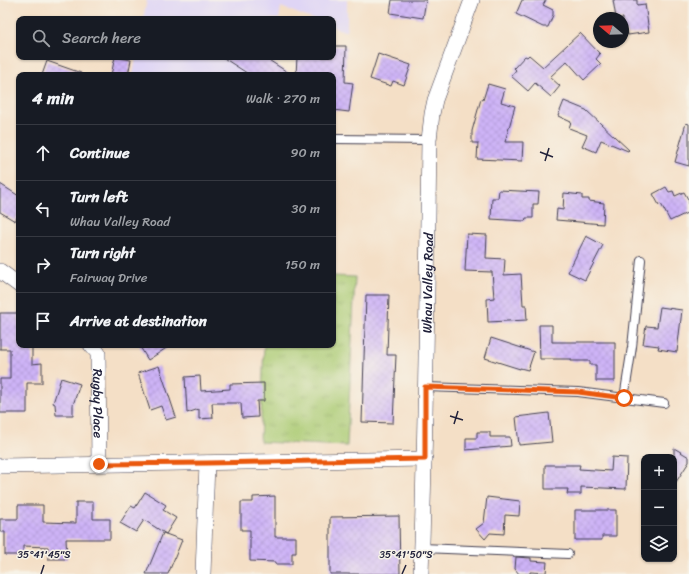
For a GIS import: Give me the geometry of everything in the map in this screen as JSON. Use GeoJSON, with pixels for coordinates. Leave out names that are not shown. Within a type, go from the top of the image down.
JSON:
{"type":"FeatureCollection","features":[{"type":"Feature","properties":{"kind":"street","name":"Whau Valley Road"},"geometry":{"type":"LineString","coordinates":[[421,574],[425,459],[429,140],[435,100],[472,0]]}},
{"type":"Feature","properties":{"kind":"street"},"geometry":{"type":"LineString","coordinates":[[0,271],[16,283]]}},
{"type":"Feature","properties":{"kind":"street","name":"Rugby Place"},"geometry":{"type":"LineString","coordinates":[[94,348],[98,353],[99,464]]}},
{"type":"Feature","properties":{"kind":"street"},"geometry":{"type":"LineString","coordinates":[[0,466],[425,459]]}},
{"type":"Feature","properties":{"kind":"street"},"geometry":{"type":"LineString","coordinates":[[203,574],[207,463]]}},
{"type":"Feature","properties":{"kind":"lane"},"geometry":{"type":"LineString","coordinates":[[336,139],[429,140]]}},
{"type":"Feature","properties":{"kind":"lane"},"geometry":{"type":"LineString","coordinates":[[624,398],[632,347],[641,260]]}},
{"type":"Feature","properties":{"kind":"lane"},"geometry":{"type":"LineString","coordinates":[[425,387],[578,392],[664,403]]}},
{"type":"Feature","properties":{"kind":"lane"},"geometry":{"type":"LineString","coordinates":[[422,548],[568,554]]}},
{"type":"Feature","properties":{"kind":"shaded area"},"geometry":{"type":"Polygon","coordinates":[[[147,0],[347,0],[347,32],[336,28],[336,16],[304,16],[281,7],[280,16],[144,16],[147,0]]]}},
{"type":"Feature","properties":{"kind":"shaded area"},"geometry":{"type":"Polygon","coordinates":[[[136,60],[272,60],[270,72],[134,72],[136,60]]]}},
{"type":"Feature","properties":{"kind":"green space"},"geometry":{"type":"Polygon","coordinates":[[[336,276],[355,277],[347,446],[260,442],[264,348],[336,348],[336,276]]]}},
{"type":"Feature","properties":{"kind":"building"},"geometry":{"type":"Polygon","coordinates":[[[392,0],[426,0],[423,18],[390,13],[392,0]]]}},
{"type":"Feature","properties":{"kind":"building"},"geometry":{"type":"Polygon","coordinates":[[[522,0],[546,0],[543,5],[553,10],[553,15],[548,27],[543,27],[516,14],[522,0]]]}},
{"type":"Feature","properties":{"kind":"building"},"geometry":{"type":"Polygon","coordinates":[[[613,0],[637,0],[637,5],[645,4],[649,32],[629,35],[629,12],[615,12],[613,0]]]}},
{"type":"Feature","properties":{"kind":"building"},"geometry":{"type":"Polygon","coordinates":[[[580,33],[600,54],[596,59],[601,64],[584,80],[567,61],[550,77],[560,86],[551,97],[535,83],[528,91],[511,76],[516,70],[514,68],[525,56],[527,57],[529,55],[543,67],[580,33]]]}},
{"type":"Feature","properties":{"kind":"building"},"geometry":{"type":"Polygon","coordinates":[[[336,46],[346,46],[345,82],[353,83],[349,112],[336,110],[336,72],[296,72],[297,60],[336,60],[336,46]]]}},
{"type":"Feature","properties":{"kind":"building"},"geometry":{"type":"Polygon","coordinates":[[[378,54],[411,65],[404,85],[393,81],[391,86],[370,79],[378,54]]]}},
{"type":"Feature","properties":{"kind":"building"},"geometry":{"type":"Polygon","coordinates":[[[114,60],[131,60],[129,72],[112,72],[114,60]]]}},
{"type":"Feature","properties":{"kind":"building"},"geometry":{"type":"Polygon","coordinates":[[[227,60],[269,60],[287,72],[245,72],[227,60]]]}},
{"type":"Feature","properties":{"kind":"building"},"geometry":{"type":"Polygon","coordinates":[[[47,61],[78,72],[43,72],[47,61]]]}},
{"type":"Feature","properties":{"kind":"building"},"geometry":{"type":"Polygon","coordinates":[[[488,84],[505,89],[501,102],[515,106],[505,142],[523,142],[522,161],[477,159],[478,143],[472,143],[472,131],[481,99],[483,100],[488,84]]]}},
{"type":"Feature","properties":{"kind":"building"},"geometry":{"type":"Polygon","coordinates":[[[564,101],[586,110],[629,150],[628,151],[601,140],[596,152],[582,146],[587,135],[569,128],[571,122],[558,116],[564,101]]]}},
{"type":"Feature","properties":{"kind":"building"},"geometry":{"type":"Polygon","coordinates":[[[686,123],[689,124],[689,166],[675,162],[686,123]]]}},
{"type":"Feature","properties":{"kind":"building"},"geometry":{"type":"Polygon","coordinates":[[[0,184],[16,194],[16,219],[15,221],[0,212],[0,184]]]}},
{"type":"Feature","properties":{"kind":"building"},"geometry":{"type":"Polygon","coordinates":[[[666,187],[669,192],[673,191],[675,196],[684,192],[689,201],[689,212],[670,221],[661,204],[659,205],[653,194],[666,187]]]}},
{"type":"Feature","properties":{"kind":"building"},"geometry":{"type":"Polygon","coordinates":[[[499,190],[539,192],[538,204],[533,204],[533,218],[526,218],[525,221],[491,219],[492,198],[498,198],[499,190]]]}},
{"type":"Feature","properties":{"kind":"building"},"geometry":{"type":"Polygon","coordinates":[[[564,193],[582,195],[582,199],[589,199],[589,201],[604,203],[603,224],[556,220],[557,209],[563,210],[564,193]]]}},
{"type":"Feature","properties":{"kind":"building"},"geometry":{"type":"Polygon","coordinates":[[[467,234],[487,235],[486,258],[505,259],[504,275],[521,274],[523,305],[526,305],[527,320],[488,322],[487,299],[494,298],[492,272],[465,271],[467,234]]]}},
{"type":"Feature","properties":{"kind":"building"},"geometry":{"type":"Polygon","coordinates":[[[586,236],[603,245],[585,280],[568,272],[586,236]]]}},
{"type":"Feature","properties":{"kind":"building"},"geometry":{"type":"Polygon","coordinates":[[[366,295],[389,295],[387,355],[396,355],[393,423],[362,422],[366,295]]]}},
{"type":"Feature","properties":{"kind":"building"},"geometry":{"type":"Polygon","coordinates":[[[660,307],[682,310],[677,352],[658,349],[659,346],[643,344],[646,326],[657,327],[660,307]]]}},
{"type":"Feature","properties":{"kind":"building"},"geometry":{"type":"Polygon","coordinates":[[[0,313],[16,313],[16,348],[32,348],[32,364],[42,363],[42,383],[27,383],[27,413],[0,413],[0,379],[10,379],[10,349],[0,349],[0,313]]]}},
{"type":"Feature","properties":{"kind":"building"},"geometry":{"type":"Polygon","coordinates":[[[539,325],[552,325],[552,342],[615,342],[615,381],[596,381],[596,365],[590,365],[590,361],[571,361],[571,359],[540,359],[539,325]]]}},
{"type":"Feature","properties":{"kind":"building"},"geometry":{"type":"Polygon","coordinates":[[[491,338],[534,352],[528,370],[485,358],[491,338]]]}},
{"type":"Feature","properties":{"kind":"building"},"geometry":{"type":"Polygon","coordinates":[[[141,348],[166,348],[148,360],[141,348]]]}},
{"type":"Feature","properties":{"kind":"building"},"geometry":{"type":"Polygon","coordinates":[[[159,366],[176,417],[166,420],[161,406],[150,410],[138,373],[159,366]]]}},
{"type":"Feature","properties":{"kind":"building"},"geometry":{"type":"Polygon","coordinates":[[[200,376],[201,391],[230,389],[230,384],[264,383],[264,401],[257,401],[258,417],[242,418],[241,403],[212,403],[213,418],[199,419],[199,409],[187,413],[185,377],[200,376]]]}},
{"type":"Feature","properties":{"kind":"building"},"geometry":{"type":"Polygon","coordinates":[[[61,378],[80,384],[73,405],[73,415],[56,415],[55,404],[53,403],[61,378]]]}},
{"type":"Feature","properties":{"kind":"building"},"geometry":{"type":"Polygon","coordinates":[[[549,413],[552,442],[519,445],[516,417],[549,413]]]}},
{"type":"Feature","properties":{"kind":"building"},"geometry":{"type":"Polygon","coordinates":[[[477,432],[490,432],[490,437],[510,437],[511,446],[466,450],[466,438],[477,438],[477,432]]]}},
{"type":"Feature","properties":{"kind":"building"},"geometry":{"type":"Polygon","coordinates":[[[674,448],[689,457],[689,462],[677,480],[677,454],[674,454],[674,448]]]}},
{"type":"Feature","properties":{"kind":"building"},"geometry":{"type":"Polygon","coordinates":[[[612,457],[627,458],[626,489],[581,487],[581,494],[567,494],[568,489],[545,489],[545,465],[580,465],[579,469],[611,471],[612,457]]]}},
{"type":"Feature","properties":{"kind":"building"},"geometry":{"type":"Polygon","coordinates":[[[145,492],[166,505],[163,510],[176,518],[166,534],[144,520],[136,532],[120,523],[131,506],[135,508],[145,492]]]}},
{"type":"Feature","properties":{"kind":"building"},"geometry":{"type":"Polygon","coordinates":[[[275,496],[275,537],[296,537],[296,553],[292,553],[292,564],[275,564],[275,562],[250,561],[250,530],[241,530],[241,502],[253,502],[253,497],[275,496]]]}},
{"type":"Feature","properties":{"kind":"building"},"geometry":{"type":"Polygon","coordinates":[[[487,497],[520,501],[519,516],[505,515],[504,534],[490,533],[485,539],[476,529],[484,523],[487,497]]]}},
{"type":"Feature","properties":{"kind":"building"},"geometry":{"type":"Polygon","coordinates":[[[76,502],[93,502],[93,519],[110,519],[110,539],[66,539],[67,559],[48,559],[48,547],[23,546],[23,555],[5,555],[5,532],[0,532],[0,519],[18,519],[18,505],[43,505],[43,522],[76,523],[76,502]]]}},
{"type":"Feature","properties":{"kind":"building"},"geometry":{"type":"Polygon","coordinates":[[[575,510],[616,510],[616,536],[602,536],[602,540],[575,540],[575,510]]]}},
{"type":"Feature","properties":{"kind":"building"},"geometry":{"type":"Polygon","coordinates":[[[399,516],[400,574],[330,574],[330,517],[399,516]]]}},
{"type":"Feature","properties":{"kind":"building"},"geometry":{"type":"Polygon","coordinates":[[[163,533],[182,540],[168,574],[146,574],[163,533]]]}},
{"type":"Feature","properties":{"kind":"building"},"geometry":{"type":"Polygon","coordinates":[[[516,557],[531,558],[531,561],[547,562],[546,573],[530,572],[530,574],[519,574],[515,569],[516,557]]]}},
{"type":"Feature","properties":{"kind":"route"},"geometry":{"type":"LineString","coordinates":[[99,464],[425,459],[425,387],[578,392],[624,398]]}}]}
